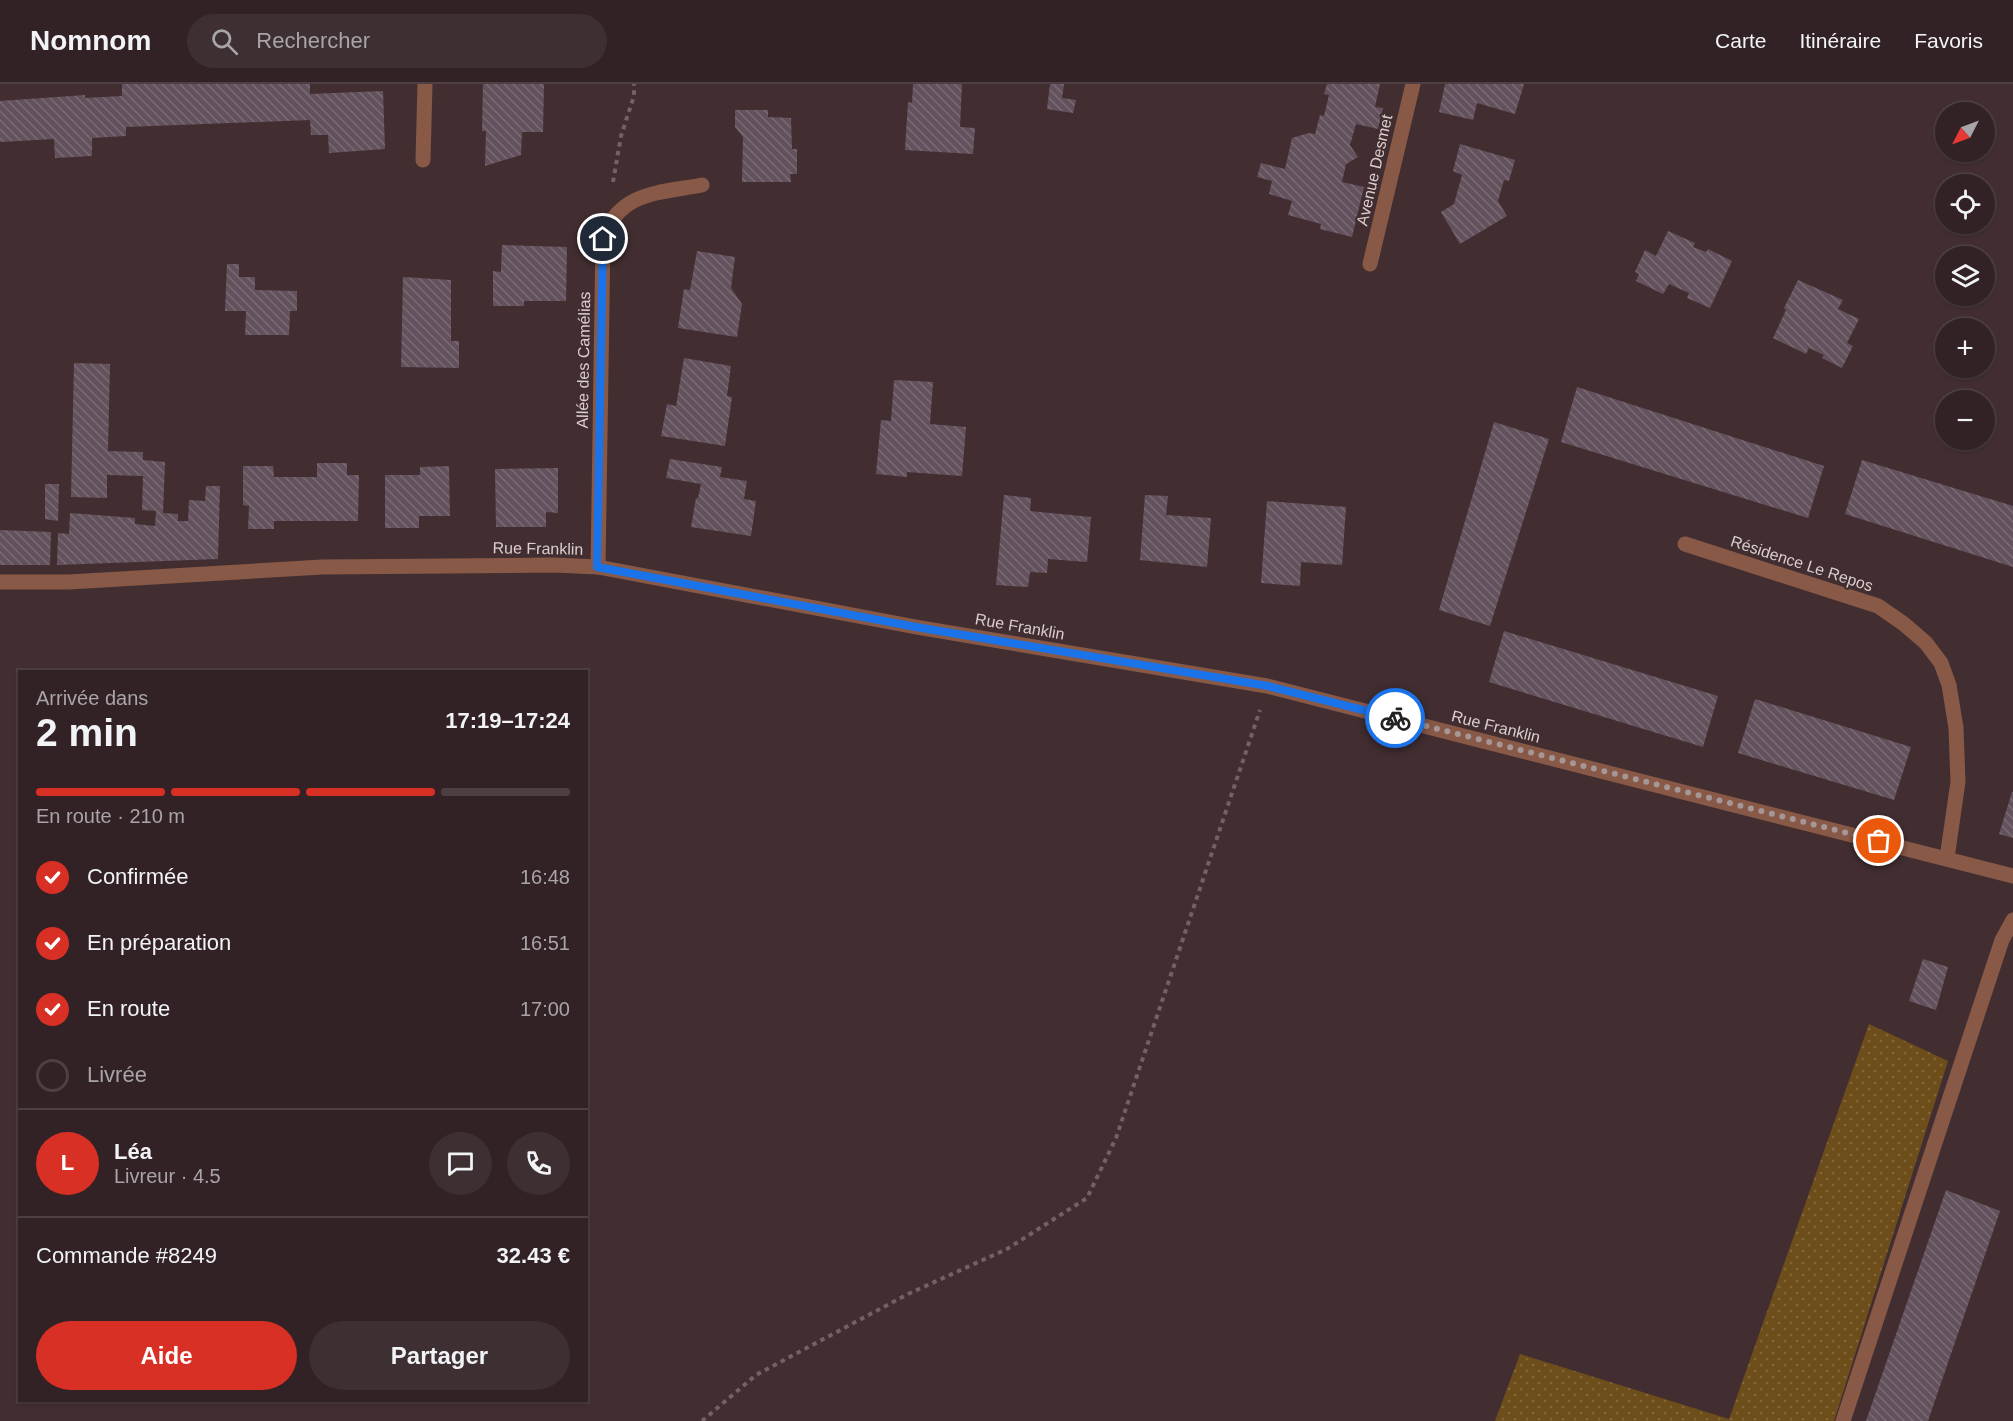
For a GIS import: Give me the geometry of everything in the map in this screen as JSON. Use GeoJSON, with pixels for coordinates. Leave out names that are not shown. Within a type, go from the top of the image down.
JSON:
{"type":"FeatureCollection","features":[{"type":"Feature","properties":{"kind":"street"},"geometry":{"type":"LineString","coordinates":[[423,160],[425,84]]}},
{"type":"Feature","properties":{"kind":"street","name":"Avenue Desmet"},"geometry":{"type":"LineString","coordinates":[[1370,264],[1413,84]]}},
{"type":"Feature","properties":{"kind":"street","name":"Allée des Camélias"},"geometry":{"type":"LineString","coordinates":[[597,567],[603,239],[612,219],[630,202],[640,197],[702,185]]}},
{"type":"Feature","properties":{"kind":"street","name":"Résidence Le Repos"},"geometry":{"type":"LineString","coordinates":[[1685,544],[1878,606],[1926,643],[1941,663],[1949,685],[1956,728],[1958,782],[1947,858]]}},
{"type":"Feature","properties":{"kind":"street","name":"Rue Franklin"},"geometry":{"type":"LineString","coordinates":[[0,582],[69,582],[322,567],[554,565],[597,567],[916,627],[1268,686],[2013,876]]}},
{"type":"Feature","properties":{"kind":"street"},"geometry":{"type":"LineString","coordinates":[[1843,1421],[2002,940],[2013,921]]}},
{"type":"Feature","properties":{"kind":"path"},"geometry":{"type":"LineString","coordinates":[[611,193],[621,136],[634,96],[634,84]]}},
{"type":"Feature","properties":{"kind":"path"},"geometry":{"type":"LineString","coordinates":[[702,1421],[756,1376],[908,1294],[1007,1249],[1088,1198],[1116,1138],[1268,686]]}},
{"type":"Feature","properties":{"kind":"shaded area"},"geometry":{"type":"Polygon","coordinates":[[[1869,1024],[1948,1061],[1834,1421],[1495,1421],[1520,1354],[1729,1419],[1869,1024]]]}},
{"type":"Feature","properties":{"kind":"building"},"geometry":{"type":"Polygon","coordinates":[[[122,84],[310,84],[310,94],[383,91],[385,149],[329,153],[328,135],[311,135],[310,120],[126,127],[126,136],[92,138],[92,156],[55,158],[54,139],[0,142],[0,101],[85,95],[85,98],[122,96],[122,84]]]}},
{"type":"Feature","properties":{"kind":"building"},"geometry":{"type":"Polygon","coordinates":[[[483,84],[544,84],[543,132],[522,132],[521,155],[485,166],[486,131],[482,131],[483,84]]]}},
{"type":"Feature","properties":{"kind":"building"},"geometry":{"type":"Polygon","coordinates":[[[913,84],[962,84],[960,127],[975,128],[973,154],[905,150],[908,102],[912,103],[913,84]]]}},
{"type":"Feature","properties":{"kind":"building"},"geometry":{"type":"Polygon","coordinates":[[[1050,84],[1064,84],[1062,98],[1076,100],[1073,113],[1047,109],[1050,84]]]}},
{"type":"Feature","properties":{"kind":"building"},"geometry":{"type":"Polygon","coordinates":[[[1327,84],[1380,84],[1375,107],[1383,108],[1378,129],[1356,124],[1350,145],[1358,157],[1346,164],[1342,182],[1364,187],[1352,237],[1320,229],[1321,224],[1288,215],[1292,201],[1269,194],[1272,181],[1257,177],[1261,163],[1285,169],[1292,138],[1309,133],[1315,134],[1320,115],[1324,116],[1329,95],[1324,94],[1327,84]]]}},
{"type":"Feature","properties":{"kind":"building"},"geometry":{"type":"Polygon","coordinates":[[[1445,84],[1524,84],[1515,114],[1477,103],[1473,120],[1439,112],[1445,84]]]}},
{"type":"Feature","properties":{"kind":"building"},"geometry":{"type":"Polygon","coordinates":[[[735,110],[768,110],[768,117],[791,118],[792,149],[797,149],[797,174],[790,174],[791,182],[742,182],[743,137],[735,127],[735,110]]]}},
{"type":"Feature","properties":{"kind":"building"},"geometry":{"type":"Polygon","coordinates":[[[1460,144],[1515,160],[1509,181],[1504,180],[1498,201],[1507,216],[1460,244],[1441,212],[1454,204],[1462,175],[1453,171],[1460,144]]]}},
{"type":"Feature","properties":{"kind":"building"},"geometry":{"type":"Polygon","coordinates":[[[1668,231],[1695,243],[1693,247],[1706,252],[1708,249],[1732,261],[1710,308],[1687,298],[1689,293],[1669,284],[1663,294],[1636,281],[1639,274],[1635,272],[1645,250],[1656,256],[1668,231]]]}},
{"type":"Feature","properties":{"kind":"building"},"geometry":{"type":"Polygon","coordinates":[[[502,245],[567,247],[566,301],[524,301],[524,306],[493,306],[493,271],[501,272],[502,245]]]}},
{"type":"Feature","properties":{"kind":"building"},"geometry":{"type":"Polygon","coordinates":[[[697,251],[735,257],[731,288],[742,304],[737,337],[678,328],[684,289],[690,290],[697,251]]]}},
{"type":"Feature","properties":{"kind":"building"},"geometry":{"type":"Polygon","coordinates":[[[227,264],[239,264],[239,277],[255,277],[255,290],[297,291],[297,311],[290,311],[289,335],[245,335],[246,311],[225,311],[227,264]]]}},
{"type":"Feature","properties":{"kind":"building"},"geometry":{"type":"Polygon","coordinates":[[[403,277],[451,280],[451,341],[459,341],[459,368],[401,367],[403,277]]]}},
{"type":"Feature","properties":{"kind":"building"},"geometry":{"type":"Polygon","coordinates":[[[1798,280],[1843,300],[1838,309],[1859,319],[1847,343],[1853,346],[1842,368],[1822,358],[1824,355],[1809,348],[1806,354],[1773,338],[1798,280]]]}},
{"type":"Feature","properties":{"kind":"building"},"geometry":{"type":"Polygon","coordinates":[[[684,358],[731,366],[727,396],[732,397],[725,446],[661,436],[667,404],[676,406],[684,358]]]}},
{"type":"Feature","properties":{"kind":"building"},"geometry":{"type":"Polygon","coordinates":[[[74,363],[110,364],[108,451],[143,452],[143,460],[165,462],[163,513],[178,514],[178,521],[188,521],[189,500],[205,501],[206,486],[220,486],[218,559],[57,565],[58,533],[69,534],[70,513],[135,518],[135,524],[155,526],[156,511],[142,510],[143,476],[107,475],[107,498],[71,497],[74,363]]]}},
{"type":"Feature","properties":{"kind":"building"},"geometry":{"type":"Polygon","coordinates":[[[894,380],[933,382],[930,424],[966,427],[962,476],[907,472],[907,477],[876,474],[881,420],[891,421],[894,380]]]}},
{"type":"Feature","properties":{"kind":"building"},"geometry":{"type":"Polygon","coordinates":[[[1577,387],[1824,466],[1808,518],[1561,442],[1577,387]]]}},
{"type":"Feature","properties":{"kind":"building"},"geometry":{"type":"Polygon","coordinates":[[[1494,422],[1549,439],[1490,626],[1439,610],[1494,422]]]}},
{"type":"Feature","properties":{"kind":"building"},"geometry":{"type":"Polygon","coordinates":[[[670,459],[722,467],[720,477],[747,481],[744,499],[756,501],[751,536],[691,527],[701,484],[666,478],[670,459]]]}},
{"type":"Feature","properties":{"kind":"building"},"geometry":{"type":"Polygon","coordinates":[[[1862,460],[2013,506],[2013,567],[1845,514],[1862,460]]]}},
{"type":"Feature","properties":{"kind":"building"},"geometry":{"type":"Polygon","coordinates":[[[317,463],[347,463],[347,475],[359,475],[358,521],[274,521],[274,529],[248,529],[249,506],[243,505],[243,466],[273,466],[274,477],[317,477],[317,463]]]}},
{"type":"Feature","properties":{"kind":"building"},"geometry":{"type":"Polygon","coordinates":[[[449,466],[450,516],[419,516],[419,528],[385,528],[385,475],[420,475],[420,467],[449,466]]]}},
{"type":"Feature","properties":{"kind":"building"},"geometry":{"type":"Polygon","coordinates":[[[558,468],[558,513],[546,512],[546,527],[496,527],[495,469],[558,468]]]}},
{"type":"Feature","properties":{"kind":"building"},"geometry":{"type":"Polygon","coordinates":[[[45,484],[59,484],[58,521],[45,519],[45,484]]]}},
{"type":"Feature","properties":{"kind":"building"},"geometry":{"type":"Polygon","coordinates":[[[1004,495],[1031,498],[1030,511],[1091,517],[1087,562],[1048,559],[1047,573],[1030,572],[1028,587],[996,585],[1004,495]]]}},
{"type":"Feature","properties":{"kind":"building"},"geometry":{"type":"Polygon","coordinates":[[[1145,495],[1168,496],[1166,515],[1211,518],[1207,567],[1140,560],[1145,495]]]}},
{"type":"Feature","properties":{"kind":"building"},"geometry":{"type":"Polygon","coordinates":[[[1267,501],[1346,507],[1342,565],[1301,562],[1300,586],[1261,583],[1267,501]]]}},
{"type":"Feature","properties":{"kind":"building"},"geometry":{"type":"Polygon","coordinates":[[[0,530],[51,532],[50,565],[0,565],[0,530]]]}},
{"type":"Feature","properties":{"kind":"building"},"geometry":{"type":"Polygon","coordinates":[[[1504,631],[1718,696],[1703,747],[1489,682],[1504,631]]]}},
{"type":"Feature","properties":{"kind":"building"},"geometry":{"type":"Polygon","coordinates":[[[1755,699],[1911,747],[1894,800],[1738,753],[1755,699]]]}},
{"type":"Feature","properties":{"kind":"building"},"geometry":{"type":"Polygon","coordinates":[[[2013,792],[2013,838],[1999,834],[2013,792]]]}},
{"type":"Feature","properties":{"kind":"building"},"geometry":{"type":"Polygon","coordinates":[[[1923,959],[1948,967],[1936,1010],[1909,1001],[1923,959]]]}},
{"type":"Feature","properties":{"kind":"building"},"geometry":{"type":"Polygon","coordinates":[[[1946,1190],[2000,1211],[1928,1421],[1866,1421],[1946,1190]]]}},
{"type":"Feature","properties":{"kind":"way so far"},"geometry":{"type":"LineString","coordinates":[[1395,718],[1879,841]]}},
{"type":"Feature","properties":{"kind":"route"},"geometry":{"type":"LineString","coordinates":[[603,239],[597,567],[916,627],[1268,686],[1395,718]]}}]}
